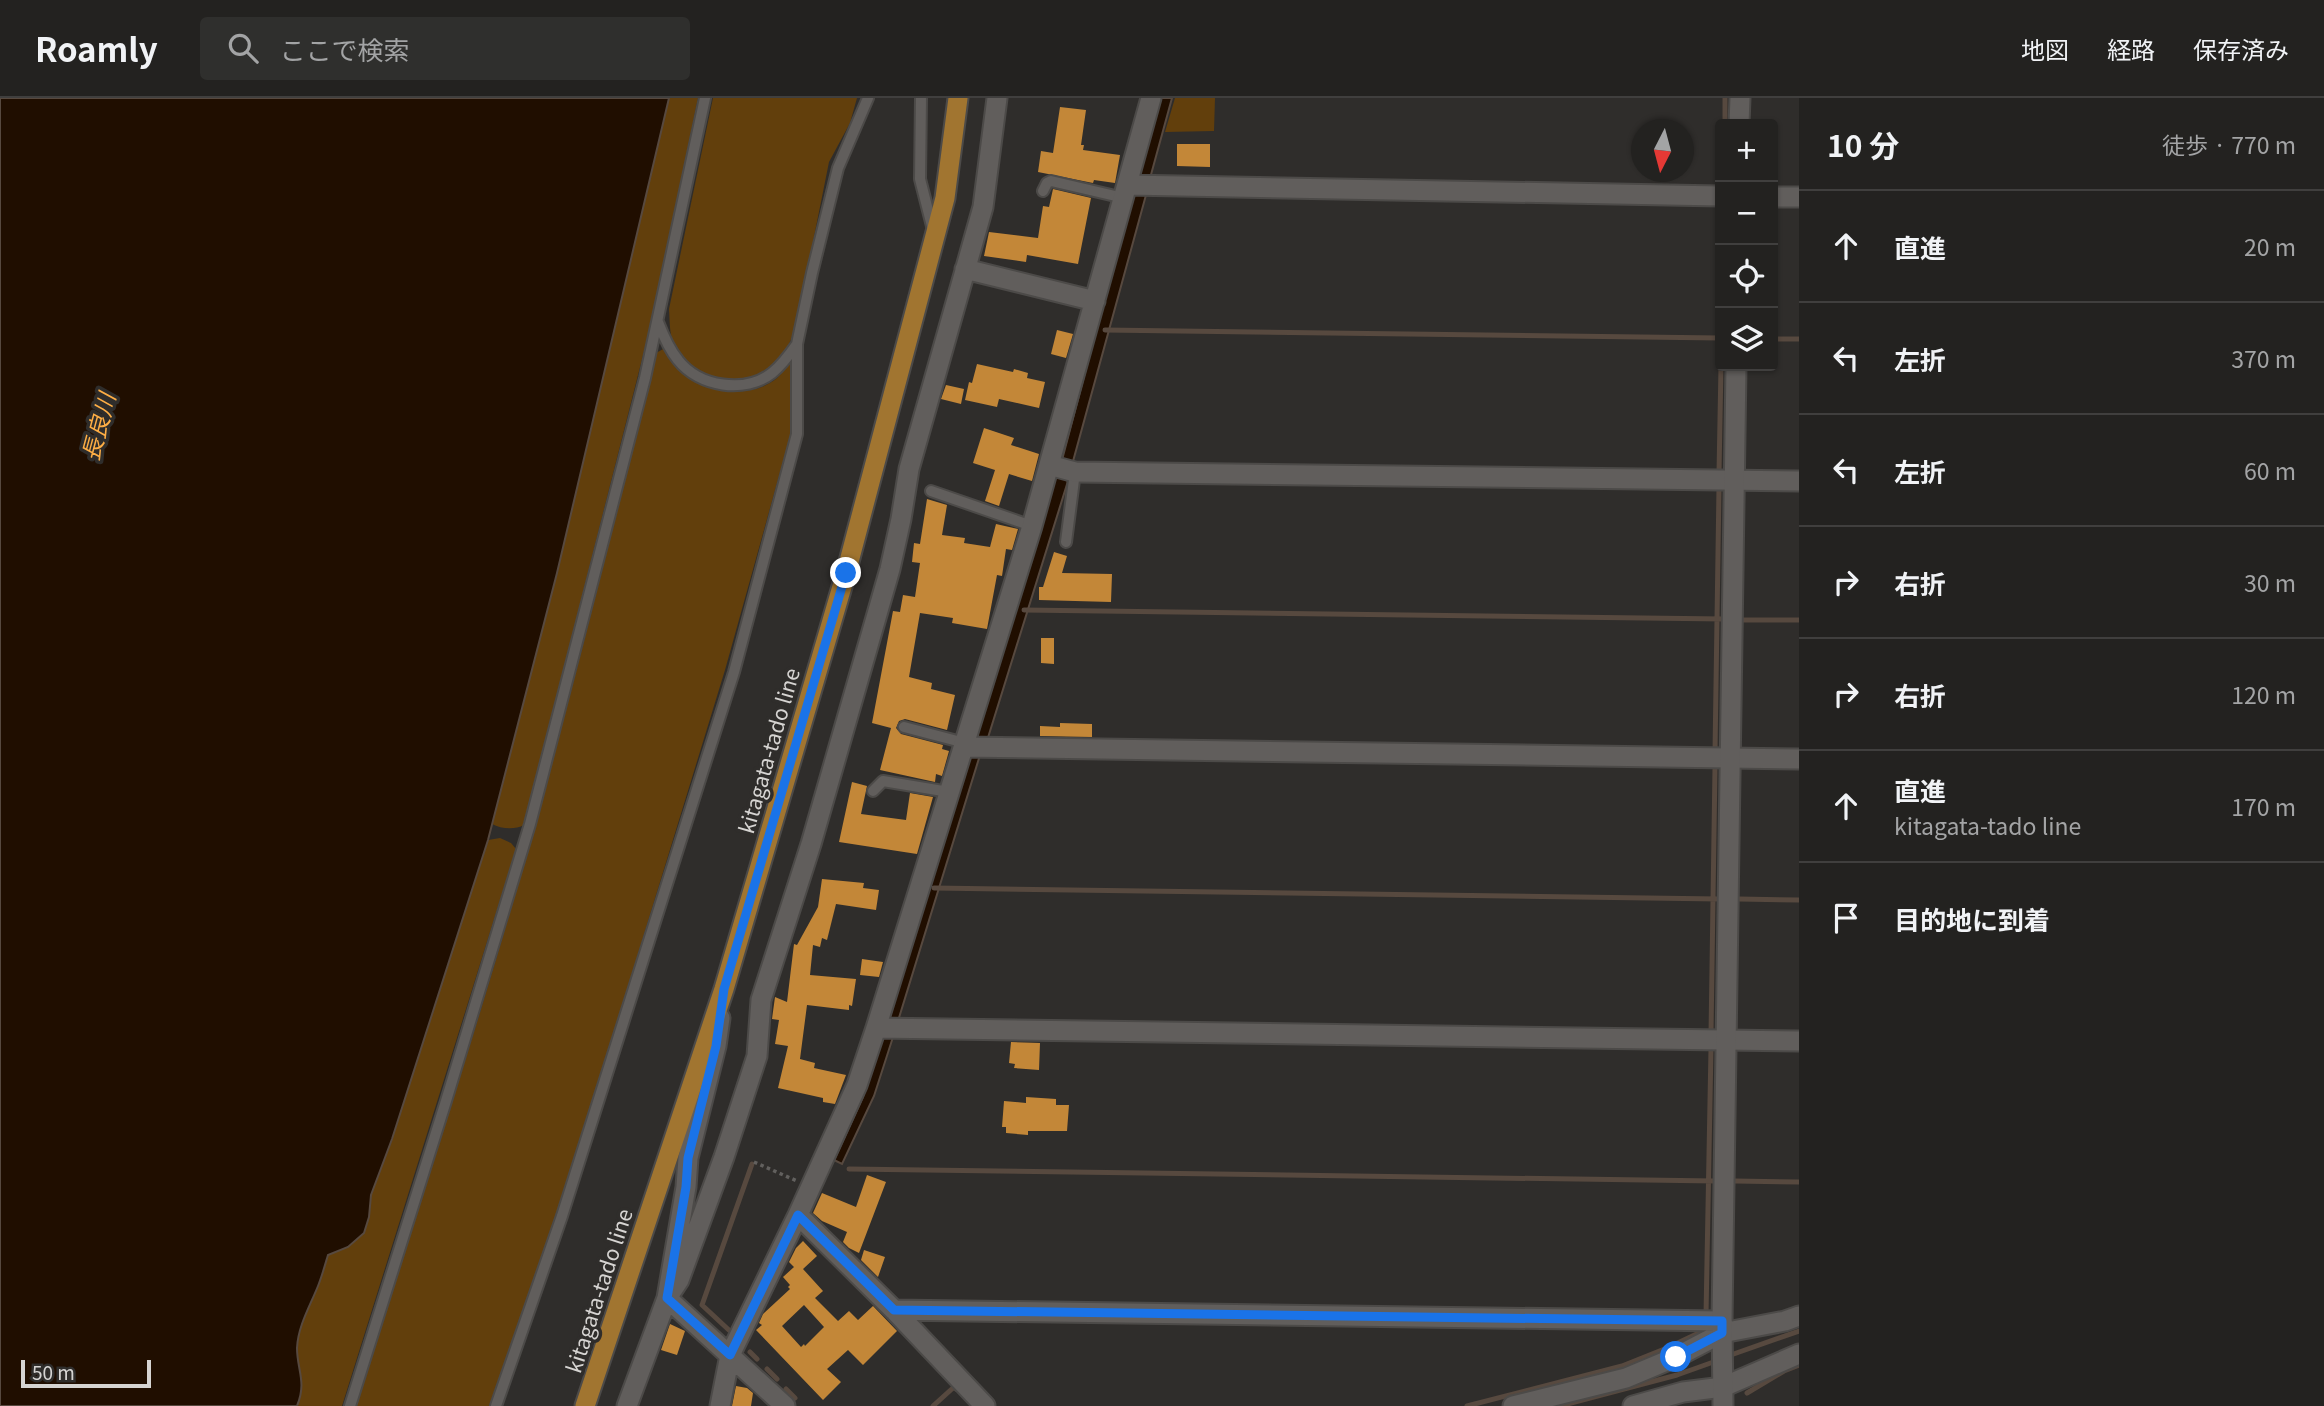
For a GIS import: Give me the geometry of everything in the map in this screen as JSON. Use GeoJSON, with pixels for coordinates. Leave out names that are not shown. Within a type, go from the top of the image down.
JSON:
{"type":"FeatureCollection","features":[{"type":"Feature","properties":{"kind":"main road","name":"kitagata-tado line"},"geometry":{"type":"LineString","coordinates":[[585,1406],[724,989],[846,573],[945,198],[958,98]]}},
{"type":"Feature","properties":{"kind":"street"},"geometry":{"type":"LineString","coordinates":[[667,1298],[679,1280],[757,1056],[761,1000],[811,844],[890,569],[909,468],[983,207],[997,98]]}},
{"type":"Feature","properties":{"kind":"street"},"geometry":{"type":"LineString","coordinates":[[720,1406],[730,1355],[857,1085],[876,1028],[1032,526],[1151,98]]}},
{"type":"Feature","properties":{"kind":"street"},"geometry":{"type":"LineString","coordinates":[[1739,119],[1740,98]]}},
{"type":"Feature","properties":{"kind":"street"},"geometry":{"type":"LineString","coordinates":[[1126,192],[1715,196]]}},
{"type":"Feature","properties":{"kind":"street"},"geometry":{"type":"LineString","coordinates":[[1778,197],[1799,197]]}},
{"type":"Feature","properties":{"kind":"street"},"geometry":{"type":"LineString","coordinates":[[965,269],[1095,301]]}},
{"type":"Feature","properties":{"kind":"street"},"geometry":{"type":"LineString","coordinates":[[1723,1392],[1736,371]]}},
{"type":"Feature","properties":{"kind":"street"},"geometry":{"type":"LineString","coordinates":[[1049,465],[1076,471],[1799,481]]}},
{"type":"Feature","properties":{"kind":"street"},"geometry":{"type":"LineString","coordinates":[[964,745],[1799,759]]}},
{"type":"Feature","properties":{"kind":"street"},"geometry":{"type":"LineString","coordinates":[[627,1406],[667,1298],[686,1187],[688,1158],[716,1046],[724,989]]}},
{"type":"Feature","properties":{"kind":"street"},"geometry":{"type":"LineString","coordinates":[[876,1028],[1799,1041]]}},
{"type":"Feature","properties":{"kind":"street"},"geometry":{"type":"LineString","coordinates":[[798,1215],[894,1310],[985,1406]]}},
{"type":"Feature","properties":{"kind":"street"},"geometry":{"type":"LineString","coordinates":[[667,1298],[785,1406]]}},
{"type":"Feature","properties":{"kind":"street"},"geometry":{"type":"LineString","coordinates":[[1752,1327],[1799,1305]]}},
{"type":"Feature","properties":{"kind":"street"},"geometry":{"type":"LineString","coordinates":[[894,1310],[1722,1331],[1785,1321],[1799,1316]]}},
{"type":"Feature","properties":{"kind":"street"},"geometry":{"type":"LineString","coordinates":[[1513,1406],[1626,1378],[1676,1357],[1722,1331]]}},
{"type":"Feature","properties":{"kind":"street"},"geometry":{"type":"LineString","coordinates":[[1633,1406],[1683,1392],[1723,1392],[1799,1354]]}},
{"type":"Feature","properties":{"kind":"lane"},"geometry":{"type":"LineString","coordinates":[[350,1406],[530,824],[658,322],[705,98]]}},
{"type":"Feature","properties":{"kind":"lane"},"geometry":{"type":"LineString","coordinates":[[496,1406],[562,1216],[734,672],[797,434],[797,344],[838,168],[868,98]]}},
{"type":"Feature","properties":{"kind":"lane"},"geometry":{"type":"LineString","coordinates":[[921,98],[920,179],[934,234]]}},
{"type":"Feature","properties":{"kind":"lane"},"geometry":{"type":"LineString","coordinates":[[1043,191],[1046,183],[1051,181],[1126,192]]}},
{"type":"Feature","properties":{"kind":"lane"},"geometry":{"type":"LineString","coordinates":[[658,322],[678,361],[694,374],[722,386],[743,384],[771,374],[797,344]]}},
{"type":"Feature","properties":{"kind":"lane"},"geometry":{"type":"LineString","coordinates":[[1066,542],[1076,471]]}},
{"type":"Feature","properties":{"kind":"lane"},"geometry":{"type":"LineString","coordinates":[[931,491],[1032,526]]}},
{"type":"Feature","properties":{"kind":"lane"},"geometry":{"type":"LineString","coordinates":[[904,727],[964,745]]}},
{"type":"Feature","properties":{"kind":"lane"},"geometry":{"type":"LineString","coordinates":[[873,791],[883,781],[949,792]]}},
{"type":"Feature","properties":{"kind":"path"},"geometry":{"type":"LineString","coordinates":[[754,1162],[811,1187]]}},
{"type":"Feature","properties":{"kind":"shaded area"},"geometry":{"type":"Polygon","coordinates":[[[669,98],[698,98],[653,316],[524,825],[500,827],[492,824],[557,573],[669,98]]]}},
{"type":"Feature","properties":{"kind":"shaded area"},"geometry":{"type":"Polygon","coordinates":[[[713,98],[857,98],[850,123],[829,162],[797,322],[791,340],[772,365],[749,377],[737,379],[712,376],[689,363],[675,347],[670,328],[669,309],[713,98]]]}},
{"type":"Feature","properties":{"kind":"shaded area"},"geometry":{"type":"Polygon","coordinates":[[[1175,98],[1215,98],[1214,131],[1165,132],[1175,98]]]}},
{"type":"Feature","properties":{"kind":"shaded area"},"geometry":{"type":"Polygon","coordinates":[[[665,348],[679,368],[691,378],[728,391],[754,390],[766,385],[777,378],[791,362],[791,433],[725,670],[559,1212],[489,1406],[355,1406],[492,973],[582,650],[656,353],[665,348]]]}},
{"type":"Feature","properties":{"kind":"shaded area"},"geometry":{"type":"Polygon","coordinates":[[[500,838],[511,843],[516,849],[342,1406],[297,1406],[301,1383],[297,1348],[302,1324],[328,1255],[348,1247],[369,1217],[371,1195],[392,1139],[488,840],[500,838]]]}},
{"type":"Feature","properties":{"kind":"water","name":"長良川"},"geometry":{"type":"Polygon","coordinates":[[[0,98],[669,98],[557,573],[488,840],[392,1139],[371,1195],[364,1233],[348,1247],[328,1255],[302,1324],[297,1348],[301,1390],[297,1406],[0,1406],[0,98]]]}},
{"type":"Feature","properties":{"kind":"water"},"geometry":{"type":"Polygon","coordinates":[[[1157,98],[1172,98],[1149,182],[1137,175],[1157,98]]]}},
{"type":"Feature","properties":{"kind":"water"},"geometry":{"type":"Polygon","coordinates":[[[1132,194],[1146,195],[1072,465],[1062,460],[1132,194]]]}},
{"type":"Feature","properties":{"kind":"water"},"geometry":{"type":"Polygon","coordinates":[[[1056,475],[1068,481],[986,744],[975,738],[1056,475]]]}},
{"type":"Feature","properties":{"kind":"water"},"geometry":{"type":"Polygon","coordinates":[[[970,754],[980,755],[898,1021],[889,1017],[970,754]]]}},
{"type":"Feature","properties":{"kind":"water"},"geometry":{"type":"Polygon","coordinates":[[[883,1033],[894,1034],[874,1096],[842,1164],[834,1160],[863,1097],[883,1033]]]}},
{"type":"Feature","properties":{"kind":"building"},"geometry":{"type":"Polygon","coordinates":[[[1060,107],[1086,110],[1081,145],[1084,145],[1083,150],[1120,155],[1115,183],[1094,180],[1093,183],[1038,172],[1041,151],[1053,153],[1060,107]]]}},
{"type":"Feature","properties":{"kind":"building"},"geometry":{"type":"Polygon","coordinates":[[[1177,144],[1210,144],[1210,167],[1177,166],[1177,144]]]}},
{"type":"Feature","properties":{"kind":"building"},"geometry":{"type":"Polygon","coordinates":[[[1053,189],[1091,198],[1078,264],[1027,255],[1026,262],[984,256],[989,232],[1038,238],[1043,206],[1049,207],[1053,189]]]}},
{"type":"Feature","properties":{"kind":"building"},"geometry":{"type":"Polygon","coordinates":[[[1057,330],[1073,334],[1066,358],[1051,354],[1057,330]]]}},
{"type":"Feature","properties":{"kind":"building"},"geometry":{"type":"Polygon","coordinates":[[[977,364],[1013,372],[1014,369],[1028,373],[1027,378],[1045,382],[1039,408],[999,399],[997,407],[965,400],[977,364]]]}},
{"type":"Feature","properties":{"kind":"building"},"geometry":{"type":"Polygon","coordinates":[[[946,385],[964,389],[961,404],[941,399],[946,385]]]}},
{"type":"Feature","properties":{"kind":"building"},"geometry":{"type":"Polygon","coordinates":[[[984,428],[1014,438],[1011,445],[1039,454],[1032,481],[1009,474],[999,506],[985,501],[995,470],[973,463],[984,428]]]}},
{"type":"Feature","properties":{"kind":"building"},"geometry":{"type":"Polygon","coordinates":[[[927,499],[947,505],[942,535],[965,538],[964,543],[990,547],[996,524],[1018,529],[1012,550],[1006,549],[1002,576],[997,575],[987,629],[952,623],[953,618],[920,613],[909,677],[932,683],[931,689],[955,695],[947,730],[905,719],[899,721],[896,728],[901,734],[943,745],[942,749],[949,751],[942,776],[936,774],[935,782],[880,770],[891,728],[872,723],[893,611],[900,612],[903,595],[915,597],[920,563],[912,562],[914,543],[920,544],[927,499]]]}},
{"type":"Feature","properties":{"kind":"building"},"geometry":{"type":"Polygon","coordinates":[[[1054,552],[1067,556],[1062,573],[1112,574],[1111,602],[1039,600],[1039,587],[1043,587],[1054,552]]]}},
{"type":"Feature","properties":{"kind":"building"},"geometry":{"type":"Polygon","coordinates":[[[1041,638],[1054,638],[1054,664],[1041,663],[1041,638]]]}},
{"type":"Feature","properties":{"kind":"building"},"geometry":{"type":"Polygon","coordinates":[[[1060,723],[1092,724],[1092,737],[1040,736],[1040,726],[1060,727],[1060,723]]]}},
{"type":"Feature","properties":{"kind":"building"},"geometry":{"type":"Polygon","coordinates":[[[852,782],[867,786],[861,814],[906,820],[910,793],[933,797],[917,854],[839,842],[852,782]]]}},
{"type":"Feature","properties":{"kind":"building"},"geometry":{"type":"Polygon","coordinates":[[[822,879],[864,883],[863,888],[879,890],[876,910],[836,904],[827,940],[822,938],[820,947],[813,945],[810,975],[856,979],[849,1010],[807,1005],[800,1059],[815,1063],[814,1068],[846,1075],[835,1104],[823,1102],[823,1098],[778,1088],[788,1046],[775,1044],[779,1020],[772,1019],[775,997],[787,1002],[794,944],[797,945],[818,907],[822,879]]]}},
{"type":"Feature","properties":{"kind":"building"},"geometry":{"type":"Polygon","coordinates":[[[862,959],[883,962],[879,977],[860,975],[862,959]]]}},
{"type":"Feature","properties":{"kind":"building"},"geometry":{"type":"Polygon","coordinates":[[[1011,1042],[1040,1043],[1039,1070],[1014,1068],[1015,1064],[1009,1063],[1011,1042]]]}},
{"type":"Feature","properties":{"kind":"building"},"geometry":{"type":"Polygon","coordinates":[[[1026,1097],[1056,1099],[1056,1105],[1069,1105],[1067,1131],[1028,1131],[1028,1135],[1006,1133],[1006,1127],[1002,1127],[1004,1101],[1026,1103],[1026,1097]]]}},
{"type":"Feature","properties":{"kind":"building"},"geometry":{"type":"Polygon","coordinates":[[[867,1175],[886,1182],[859,1253],[843,1242],[847,1232],[822,1221],[813,1213],[822,1193],[856,1207],[867,1175]]]}},
{"type":"Feature","properties":{"kind":"building"},"geometry":{"type":"Polygon","coordinates":[[[803,1241],[817,1256],[803,1269],[823,1291],[815,1298],[838,1321],[849,1311],[858,1320],[873,1306],[897,1331],[863,1365],[848,1350],[827,1369],[841,1382],[823,1400],[756,1330],[762,1325],[759,1323],[763,1314],[790,1289],[783,1277],[794,1267],[789,1262],[803,1241]],[[804,1305],[782,1326],[801,1347],[824,1327],[804,1305]]]}},
{"type":"Feature","properties":{"kind":"building"},"geometry":{"type":"Polygon","coordinates":[[[864,1250],[885,1257],[878,1277],[861,1260],[864,1250]]]}},
{"type":"Feature","properties":{"kind":"building"},"geometry":{"type":"Polygon","coordinates":[[[670,1324],[685,1331],[677,1355],[661,1350],[670,1324]]]}},
{"type":"Feature","properties":{"kind":"building"},"geometry":{"type":"Polygon","coordinates":[[[736,1386],[747,1388],[753,1393],[751,1406],[732,1406],[736,1386]]]}},
{"type":"Feature","properties":{"kind":"waterway"},"geometry":{"type":"LineString","coordinates":[[1725,98],[1725,119]]}},
{"type":"Feature","properties":{"kind":"waterway"},"geometry":{"type":"LineString","coordinates":[[1105,330],[1715,338]]}},
{"type":"Feature","properties":{"kind":"waterway"},"geometry":{"type":"LineString","coordinates":[[1778,339],[1799,339]]}},
{"type":"Feature","properties":{"kind":"waterway"},"geometry":{"type":"LineString","coordinates":[[1719,473],[1721,371]]}},
{"type":"Feature","properties":{"kind":"waterway"},"geometry":{"type":"LineString","coordinates":[[1715,752],[1719,487]]}},
{"type":"Feature","properties":{"kind":"waterway"},"geometry":{"type":"LineString","coordinates":[[1024,610],[1724,619]]}},
{"type":"Feature","properties":{"kind":"waterway"},"geometry":{"type":"LineString","coordinates":[[1742,620],[1799,620]]}},
{"type":"Feature","properties":{"kind":"waterway"},"geometry":{"type":"LineString","coordinates":[[1711,1034],[1715,767]]}},
{"type":"Feature","properties":{"kind":"waterway"},"geometry":{"type":"LineString","coordinates":[[934,888],[1719,899]]}},
{"type":"Feature","properties":{"kind":"waterway"},"geometry":{"type":"LineString","coordinates":[[1739,899],[1799,900]]}},
{"type":"Feature","properties":{"kind":"waterway"},"geometry":{"type":"LineString","coordinates":[[1706,1315],[1711,1048]]}},
{"type":"Feature","properties":{"kind":"waterway"},"geometry":{"type":"LineString","coordinates":[[731,1332],[702,1305],[752,1164]]}},
{"type":"Feature","properties":{"kind":"waterway"},"geometry":{"type":"LineString","coordinates":[[849,1169],[1715,1181]]}},
{"type":"Feature","properties":{"kind":"waterway"},"geometry":{"type":"LineString","coordinates":[[1735,1181],[1799,1182]]}},
{"type":"Feature","properties":{"kind":"waterway"},"geometry":{"type":"LineString","coordinates":[[1467,1406],[1622,1366],[1703,1331]]}},
{"type":"Feature","properties":{"kind":"waterway"},"geometry":{"type":"LineString","coordinates":[[1728,1356],[1799,1331]]}},
{"type":"Feature","properties":{"kind":"waterway"},"geometry":{"type":"LineString","coordinates":[[750,1352],[757,1359]]}},
{"type":"Feature","properties":{"kind":"waterway"},"geometry":{"type":"LineString","coordinates":[[1560,1406],[1677,1375],[1719,1360]]}},
{"type":"Feature","properties":{"kind":"waterway"},"geometry":{"type":"LineString","coordinates":[[1747,1393],[1799,1365]]}},
{"type":"Feature","properties":{"kind":"waterway"},"geometry":{"type":"LineString","coordinates":[[767,1369],[777,1379]]}},
{"type":"Feature","properties":{"kind":"waterway"},"geometry":{"type":"LineString","coordinates":[[933,1406],[954,1387],[956,1389]]}},
{"type":"Feature","properties":{"kind":"waterway"},"geometry":{"type":"LineString","coordinates":[[786,1389],[795,1398]]}},
{"type":"Feature","properties":{"kind":"route"},"geometry":{"type":"LineString","coordinates":[[846,573],[724,989],[716,1046],[688,1158],[686,1187],[667,1298],[730,1355],[798,1215],[894,1310],[1722,1321],[1722,1333],[1676,1357]]}}]}
